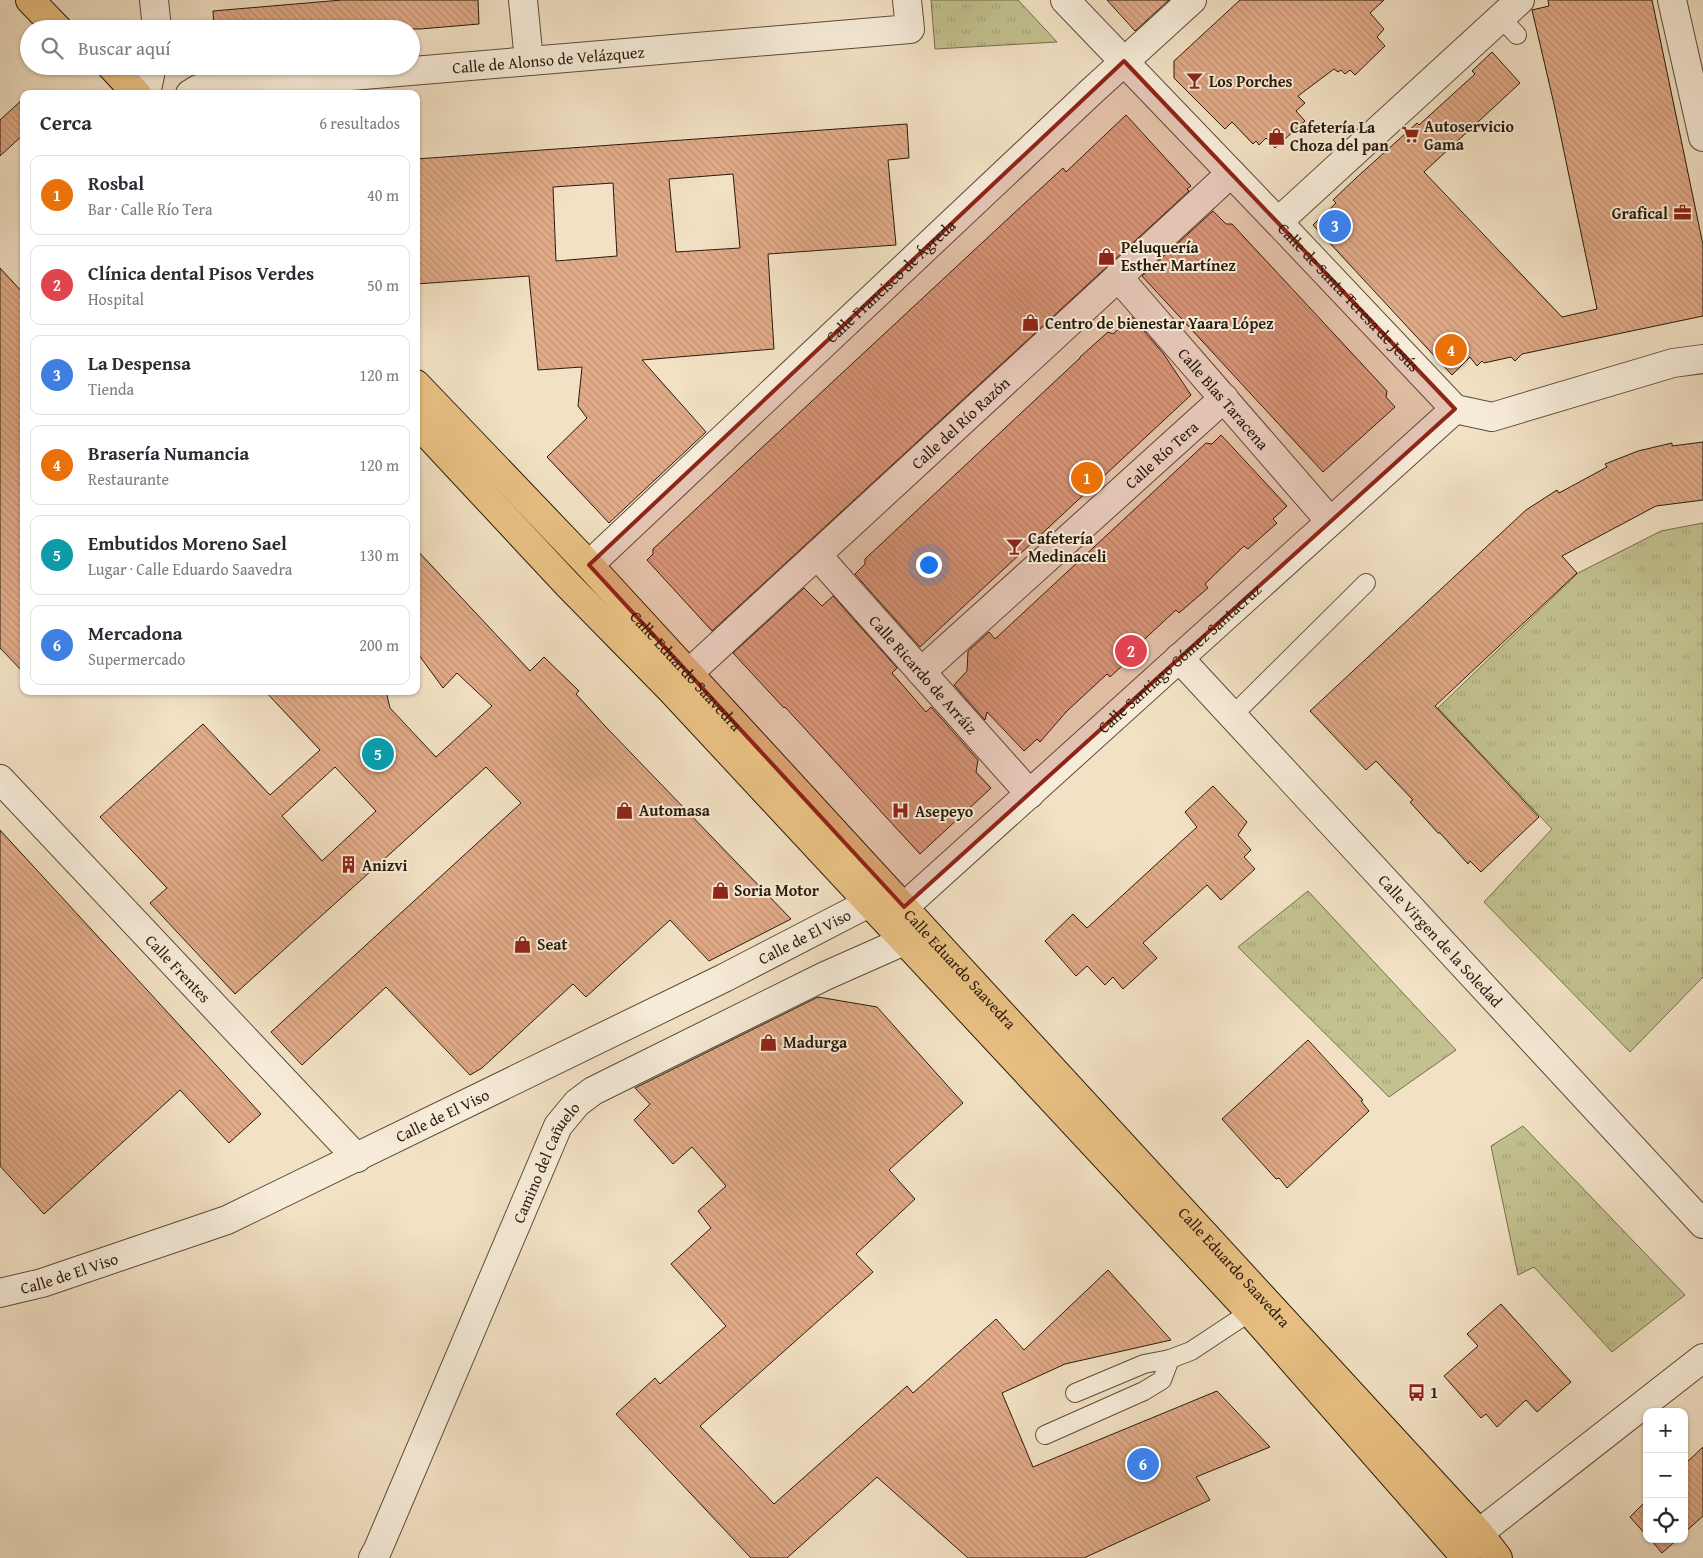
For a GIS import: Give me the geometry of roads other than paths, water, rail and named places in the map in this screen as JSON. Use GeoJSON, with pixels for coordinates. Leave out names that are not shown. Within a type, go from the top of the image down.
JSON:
{"type":"FeatureCollection","features":[{"type":"Feature","properties":{"kind":"main road"},"geometry":{"type":"LineString","coordinates":[[30,0],[49,20]]}},
{"type":"Feature","properties":{"kind":"main road"},"geometry":{"type":"LineString","coordinates":[[50,0],[68,20]]}},
{"type":"Feature","properties":{"kind":"main road"},"geometry":{"type":"LineString","coordinates":[[98,75],[111,90]]}},
{"type":"Feature","properties":{"kind":"main road"},"geometry":{"type":"LineString","coordinates":[[119,75],[133,90]]}},
{"type":"Feature","properties":{"kind":"main road","name":"Calle Eduardo Saavedra"},"geometry":{"type":"LineString","coordinates":[[420,388],[590,565],[1479,1533],[1498,1558]]}},
{"type":"Feature","properties":{"kind":"main road","name":"Calle Eduardo Saavedra"},"geometry":{"type":"LineString","coordinates":[[420,426],[568,585],[671,690],[1250,1312],[1466,1558]]}},
{"type":"Feature","properties":{"kind":"street"},"geometry":{"type":"LineString","coordinates":[[154,0],[155,20]]}},
{"type":"Feature","properties":{"kind":"street"},"geometry":{"type":"LineString","coordinates":[[523,0],[529,61]]}},
{"type":"Feature","properties":{"kind":"street","name":"Calle de Alonso de Velázquez"},"geometry":{"type":"LineString","coordinates":[[420,70],[910,29],[908,0]]}},
{"type":"Feature","properties":{"kind":"street","name":"Calle de Santa Teresa de Jesús"},"geometry":{"type":"LineString","coordinates":[[1065,0],[1455,409]]}},
{"type":"Feature","properties":{"kind":"street","name":"Calle Francisco de Ágreda"},"geometry":{"type":"LineString","coordinates":[[590,565],[1192,0]]}},
{"type":"Feature","properties":{"kind":"street"},"geometry":{"type":"LineString","coordinates":[[1672,0],[1703,136]]}},
{"type":"Feature","properties":{"kind":"street"},"geometry":{"type":"LineString","coordinates":[[1278,222],[1512,18]]}},
{"type":"Feature","properties":{"kind":"street"},"geometry":{"type":"LineString","coordinates":[[147,90],[150,75]]}},
{"type":"Feature","properties":{"kind":"street","name":"Calle de Alonso de Velázquez"},"geometry":{"type":"LineString","coordinates":[[196,90],[364,75]]}},
{"type":"Feature","properties":{"kind":"street","name":"Calle del Río Razón"},"geometry":{"type":"LineString","coordinates":[[689,673],[1231,172]]}},
{"type":"Feature","properties":{"kind":"street","name":"Calle Blas Taracena"},"geometry":{"type":"LineString","coordinates":[[1118,277],[1330,521]]}},
{"type":"Feature","properties":{"kind":"street"},"geometry":{"type":"LineString","coordinates":[[1455,409],[1492,417],[1674,363],[1703,359]]}},
{"type":"Feature","properties":{"kind":"street","name":"Calle Río Tera"},"geometry":{"type":"LineString","coordinates":[[921,672],[1224,398]]}},
{"type":"Feature","properties":{"kind":"street","name":"Calle Santiago Gómez Santacruz"},"geometry":{"type":"LineString","coordinates":[[904,907],[1455,409]]}},
{"type":"Feature","properties":{"kind":"street","name":"Calle Ricardo de Arráiz"},"geometry":{"type":"LineString","coordinates":[[817,555],[1030,794]]}},
{"type":"Feature","properties":{"kind":"street","name":"Calle Virgen de la Soledad"},"geometry":{"type":"LineString","coordinates":[[1178,658],[1703,1224]]}},
{"type":"Feature","properties":{"kind":"street","name":"Calle Frentes"},"geometry":{"type":"LineString","coordinates":[[0,779],[356,1158]]}},
{"type":"Feature","properties":{"kind":"street","name":"Calle de El Viso"},"geometry":{"type":"LineString","coordinates":[[0,1293],[42,1283],[227,1220],[724,978],[869,903]]}},
{"type":"Feature","properties":{"kind":"street","name":"Camino del Cañuelo"},"geometry":{"type":"LineString","coordinates":[[373,1558],[558,1126],[577,1103],[602,1086],[825,976],[904,941]]}},
{"type":"Feature","properties":{"kind":"street"},"geometry":{"type":"LineString","coordinates":[[1479,1533],[1703,1358]]}},
{"type":"Feature","properties":{"kind":"lane"},"geometry":{"type":"LineString","coordinates":[[1232,716],[1366,583]]}},
{"type":"Feature","properties":{"kind":"lane"},"geometry":{"type":"LineString","coordinates":[[1074,1393],[1144,1364],[1170,1359],[1191,1351],[1250,1312]]}},
{"type":"Feature","properties":{"kind":"lane"},"geometry":{"type":"LineString","coordinates":[[1045,1435],[1144,1391],[1162,1380],[1170,1359]]}},
{"type":"Feature","properties":{"kind":"place","name":"Los Porches"},"geometry":{"type":"Point","coordinates":[1195,81]}},
{"type":"Feature","properties":{"kind":"place","name":"Autoservicio Gama"},"geometry":{"type":"Point","coordinates":[1410,135]}},
{"type":"Feature","properties":{"kind":"place","name":"Cafetería La Choza del pan"},"geometry":{"type":"Point","coordinates":[1276,136]}},
{"type":"Feature","properties":{"kind":"place","name":"Grafical"},"geometry":{"type":"Point","coordinates":[1682,213]}},
{"type":"Feature","properties":{"kind":"place","name":"La Despensa"},"geometry":{"type":"Point","coordinates":[1335,226]}},
{"type":"Feature","properties":{"kind":"place","name":"Peluquería Esther Martínez"},"geometry":{"type":"Point","coordinates":[1107,256]}},
{"type":"Feature","properties":{"kind":"place","name":"Centro de bienestar Yaara López"},"geometry":{"type":"Point","coordinates":[1031,323]}},
{"type":"Feature","properties":{"kind":"place","name":"Brasería Numancia"},"geometry":{"type":"Point","coordinates":[1451,350]}},
{"type":"Feature","properties":{"kind":"place","name":"Rosbal"},"geometry":{"type":"Point","coordinates":[1087,478]}},
{"type":"Feature","properties":{"kind":"place","name":"Cafetería Medinaceli"},"geometry":{"type":"Point","coordinates":[1014,547]}},
{"type":"Feature","properties":{"kind":"place","name":"Clínica dental Pisos Verdes"},"geometry":{"type":"Point","coordinates":[1131,651]}},
{"type":"Feature","properties":{"kind":"place","name":"Embutidos Moreno Sael"},"geometry":{"type":"Point","coordinates":[378,754]}},
{"type":"Feature","properties":{"kind":"place","name":"Automasa"},"geometry":{"type":"Point","coordinates":[625,810]}},
{"type":"Feature","properties":{"kind":"place","name":"Asepeyo"},"geometry":{"type":"Point","coordinates":[901,811]}},
{"type":"Feature","properties":{"kind":"place","name":"Anizvi"},"geometry":{"type":"Point","coordinates":[348,865]}},
{"type":"Feature","properties":{"kind":"place","name":"Soria Motor"},"geometry":{"type":"Point","coordinates":[720,890]}},
{"type":"Feature","properties":{"kind":"place","name":"Seat"},"geometry":{"type":"Point","coordinates":[523,944]}},
{"type":"Feature","properties":{"kind":"place","name":"Madurga"},"geometry":{"type":"Point","coordinates":[769,1042]}},
{"type":"Feature","properties":{"kind":"place","name":"1"},"geometry":{"type":"Point","coordinates":[1416,1392]}},
{"type":"Feature","properties":{"kind":"place","name":"Mercadona"},"geometry":{"type":"Point","coordinates":[1143,1464]}}]}
